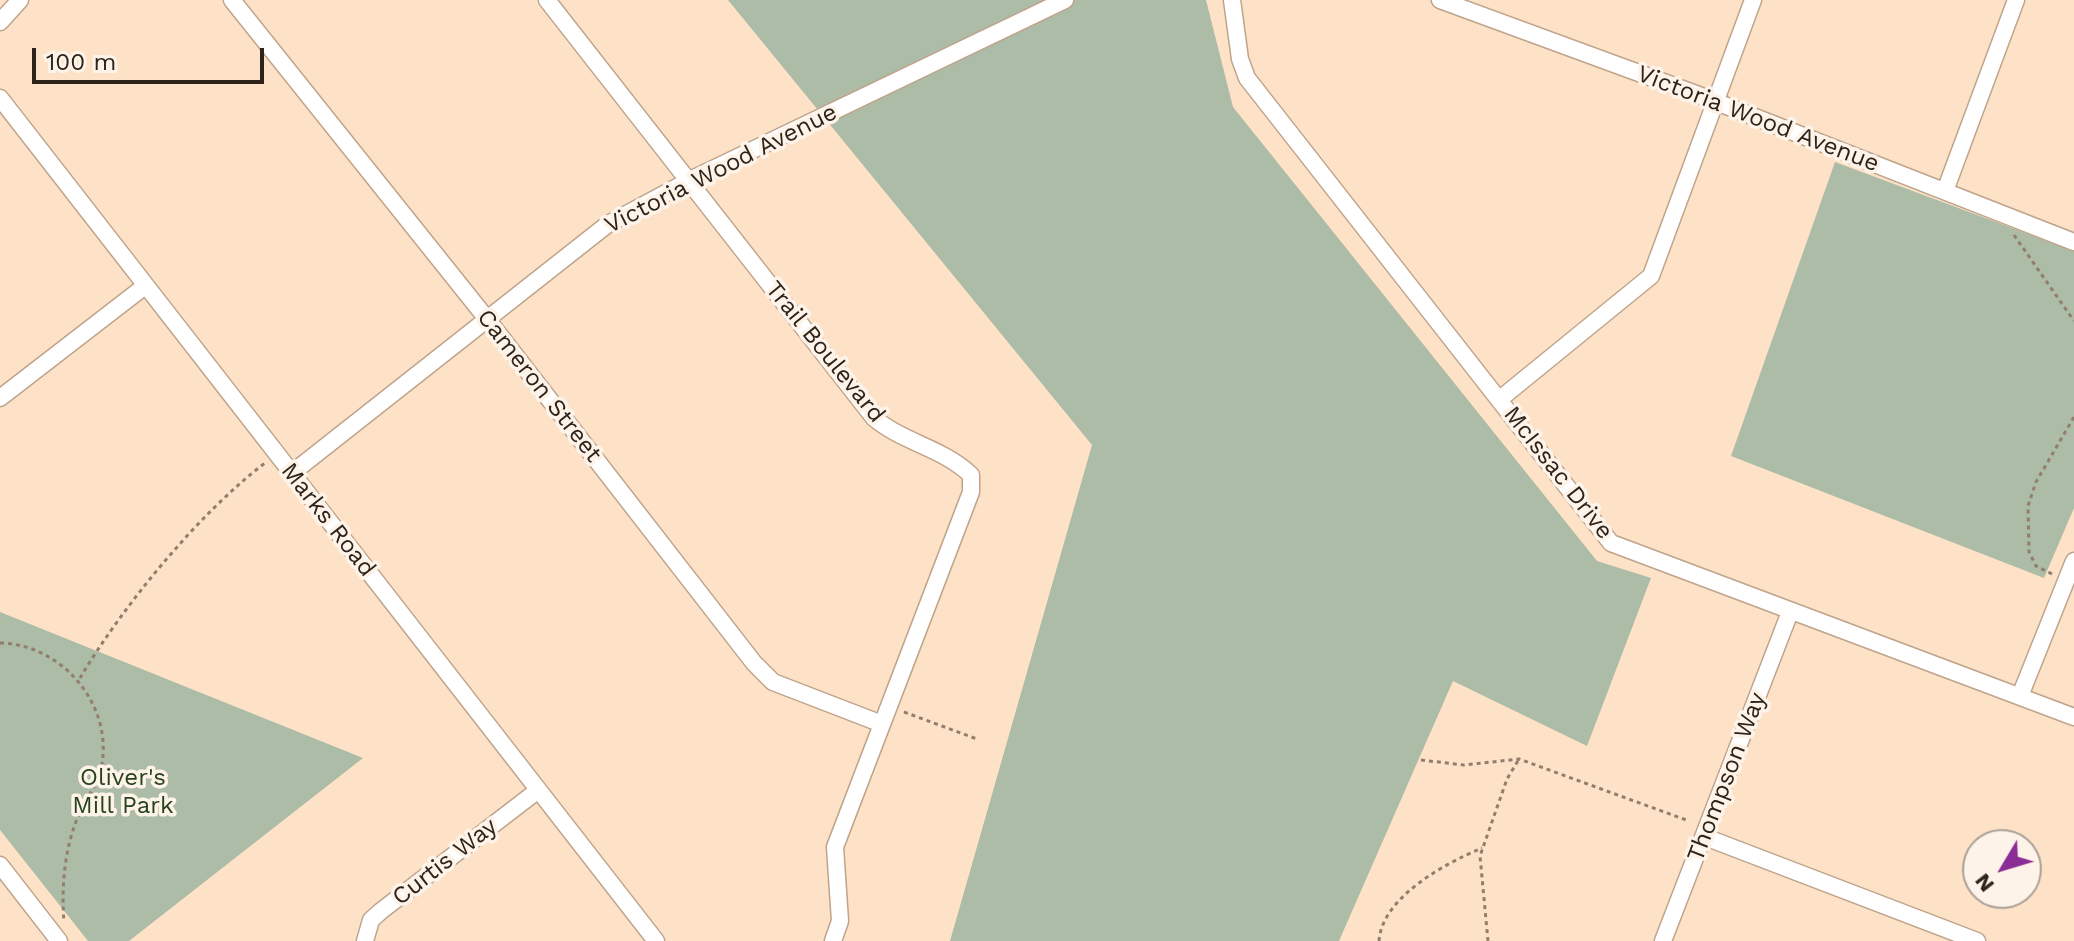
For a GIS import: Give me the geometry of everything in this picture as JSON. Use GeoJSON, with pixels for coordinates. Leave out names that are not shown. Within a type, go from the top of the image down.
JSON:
{"type":"FeatureCollection","features":[{"type":"Feature","properties":{"kind":"street"},"geometry":{"type":"LineString","coordinates":[[0,22],[20,0]]}},
{"type":"Feature","properties":{"kind":"street","name":"Cameron Street"},"geometry":{"type":"LineString","coordinates":[[232,0],[487,319],[754,663],[773,682],[882,724]]}},
{"type":"Feature","properties":{"kind":"street","name":"Trail Boulevard"},"geometry":{"type":"LineString","coordinates":[[547,0],[874,418],[891,433],[954,459],[971,475],[971,492],[835,847],[840,921],[833,941]]}},
{"type":"Feature","properties":{"kind":"street","name":"Victoria Wood Avenue"},"geometry":{"type":"LineString","coordinates":[[292,473],[608,224],[690,180],[1065,0]]}},
{"type":"Feature","properties":{"kind":"street","name":"McIssac Drive"},"geometry":{"type":"LineString","coordinates":[[1232,0],[1240,59],[1247,78],[1611,543],[2074,717]]}},
{"type":"Feature","properties":{"kind":"street","name":"Victoria Wood Avenue"},"geometry":{"type":"LineString","coordinates":[[1440,0],[1714,101],[2074,242]]}},
{"type":"Feature","properties":{"kind":"street"},"geometry":{"type":"LineString","coordinates":[[1500,399],[1651,276],[1753,0]]}},
{"type":"Feature","properties":{"kind":"street"},"geometry":{"type":"LineString","coordinates":[[1945,191],[2016,0]]}},
{"type":"Feature","properties":{"kind":"street","name":"Marks Road"},"geometry":{"type":"LineString","coordinates":[[0,98],[656,941]]}},
{"type":"Feature","properties":{"kind":"street"},"geometry":{"type":"LineString","coordinates":[[0,398],[145,286]]}},
{"type":"Feature","properties":{"kind":"street"},"geometry":{"type":"LineString","coordinates":[[2020,696],[2074,561]]}},
{"type":"Feature","properties":{"kind":"street","name":"Thompson Way"},"geometry":{"type":"LineString","coordinates":[[1663,941],[1790,612]]}},
{"type":"Feature","properties":{"kind":"street","name":"Curtis Way"},"geometry":{"type":"LineString","coordinates":[[365,941],[371,920],[381,911],[537,791]]}},
{"type":"Feature","properties":{"kind":"street"},"geometry":{"type":"LineString","coordinates":[[1705,837],[1977,941]]}},
{"type":"Feature","properties":{"kind":"street"},"geometry":{"type":"LineString","coordinates":[[0,865],[62,936]]}},
{"type":"Feature","properties":{"kind":"path"},"geometry":{"type":"LineString","coordinates":[[1998,212],[2074,321]]}},
{"type":"Feature","properties":{"kind":"path"},"geometry":{"type":"LineString","coordinates":[[2066,581],[2036,566],[2029,552],[2026,532],[2028,506],[2036,482],[2074,417]]}},
{"type":"Feature","properties":{"kind":"path"},"geometry":{"type":"LineString","coordinates":[[79,679],[122,614],[162,567],[240,482],[277,454]]}},
{"type":"Feature","properties":{"kind":"path"},"geometry":{"type":"LineString","coordinates":[[0,643],[34,648],[79,679],[95,711],[102,768],[68,844],[62,936]]}},
{"type":"Feature","properties":{"kind":"path"},"geometry":{"type":"LineString","coordinates":[[904,712],[977,739]]}},
{"type":"Feature","properties":{"kind":"path"},"geometry":{"type":"LineString","coordinates":[[1488,941],[1488,914],[1480,880],[1482,848],[1507,779],[1519,759]]}},
{"type":"Feature","properties":{"kind":"path"},"geometry":{"type":"LineString","coordinates":[[1421,760],[1464,765],[1519,759],[1689,821]]}},
{"type":"Feature","properties":{"kind":"path"},"geometry":{"type":"LineString","coordinates":[[1379,941],[1384,923],[1405,897],[1447,867],[1482,848]]}},
{"type":"Feature","properties":{"kind":"green space"},"geometry":{"type":"Polygon","coordinates":[[[728,0],[1206,0],[1233,107],[1597,561],[1651,578],[1587,746],[1453,681],[1339,941],[950,941],[1092,445],[728,0]]]}},
{"type":"Feature","properties":{"kind":"green space"},"geometry":{"type":"Polygon","coordinates":[[[1835,162],[2074,251],[2074,508],[2044,578],[1731,456],[1835,162]]]}},
{"type":"Feature","properties":{"kind":"green space","name":"Oliver's Mill Park"},"geometry":{"type":"Polygon","coordinates":[[[0,612],[363,758],[129,941],[88,941],[0,830],[0,612]]]}}]}
